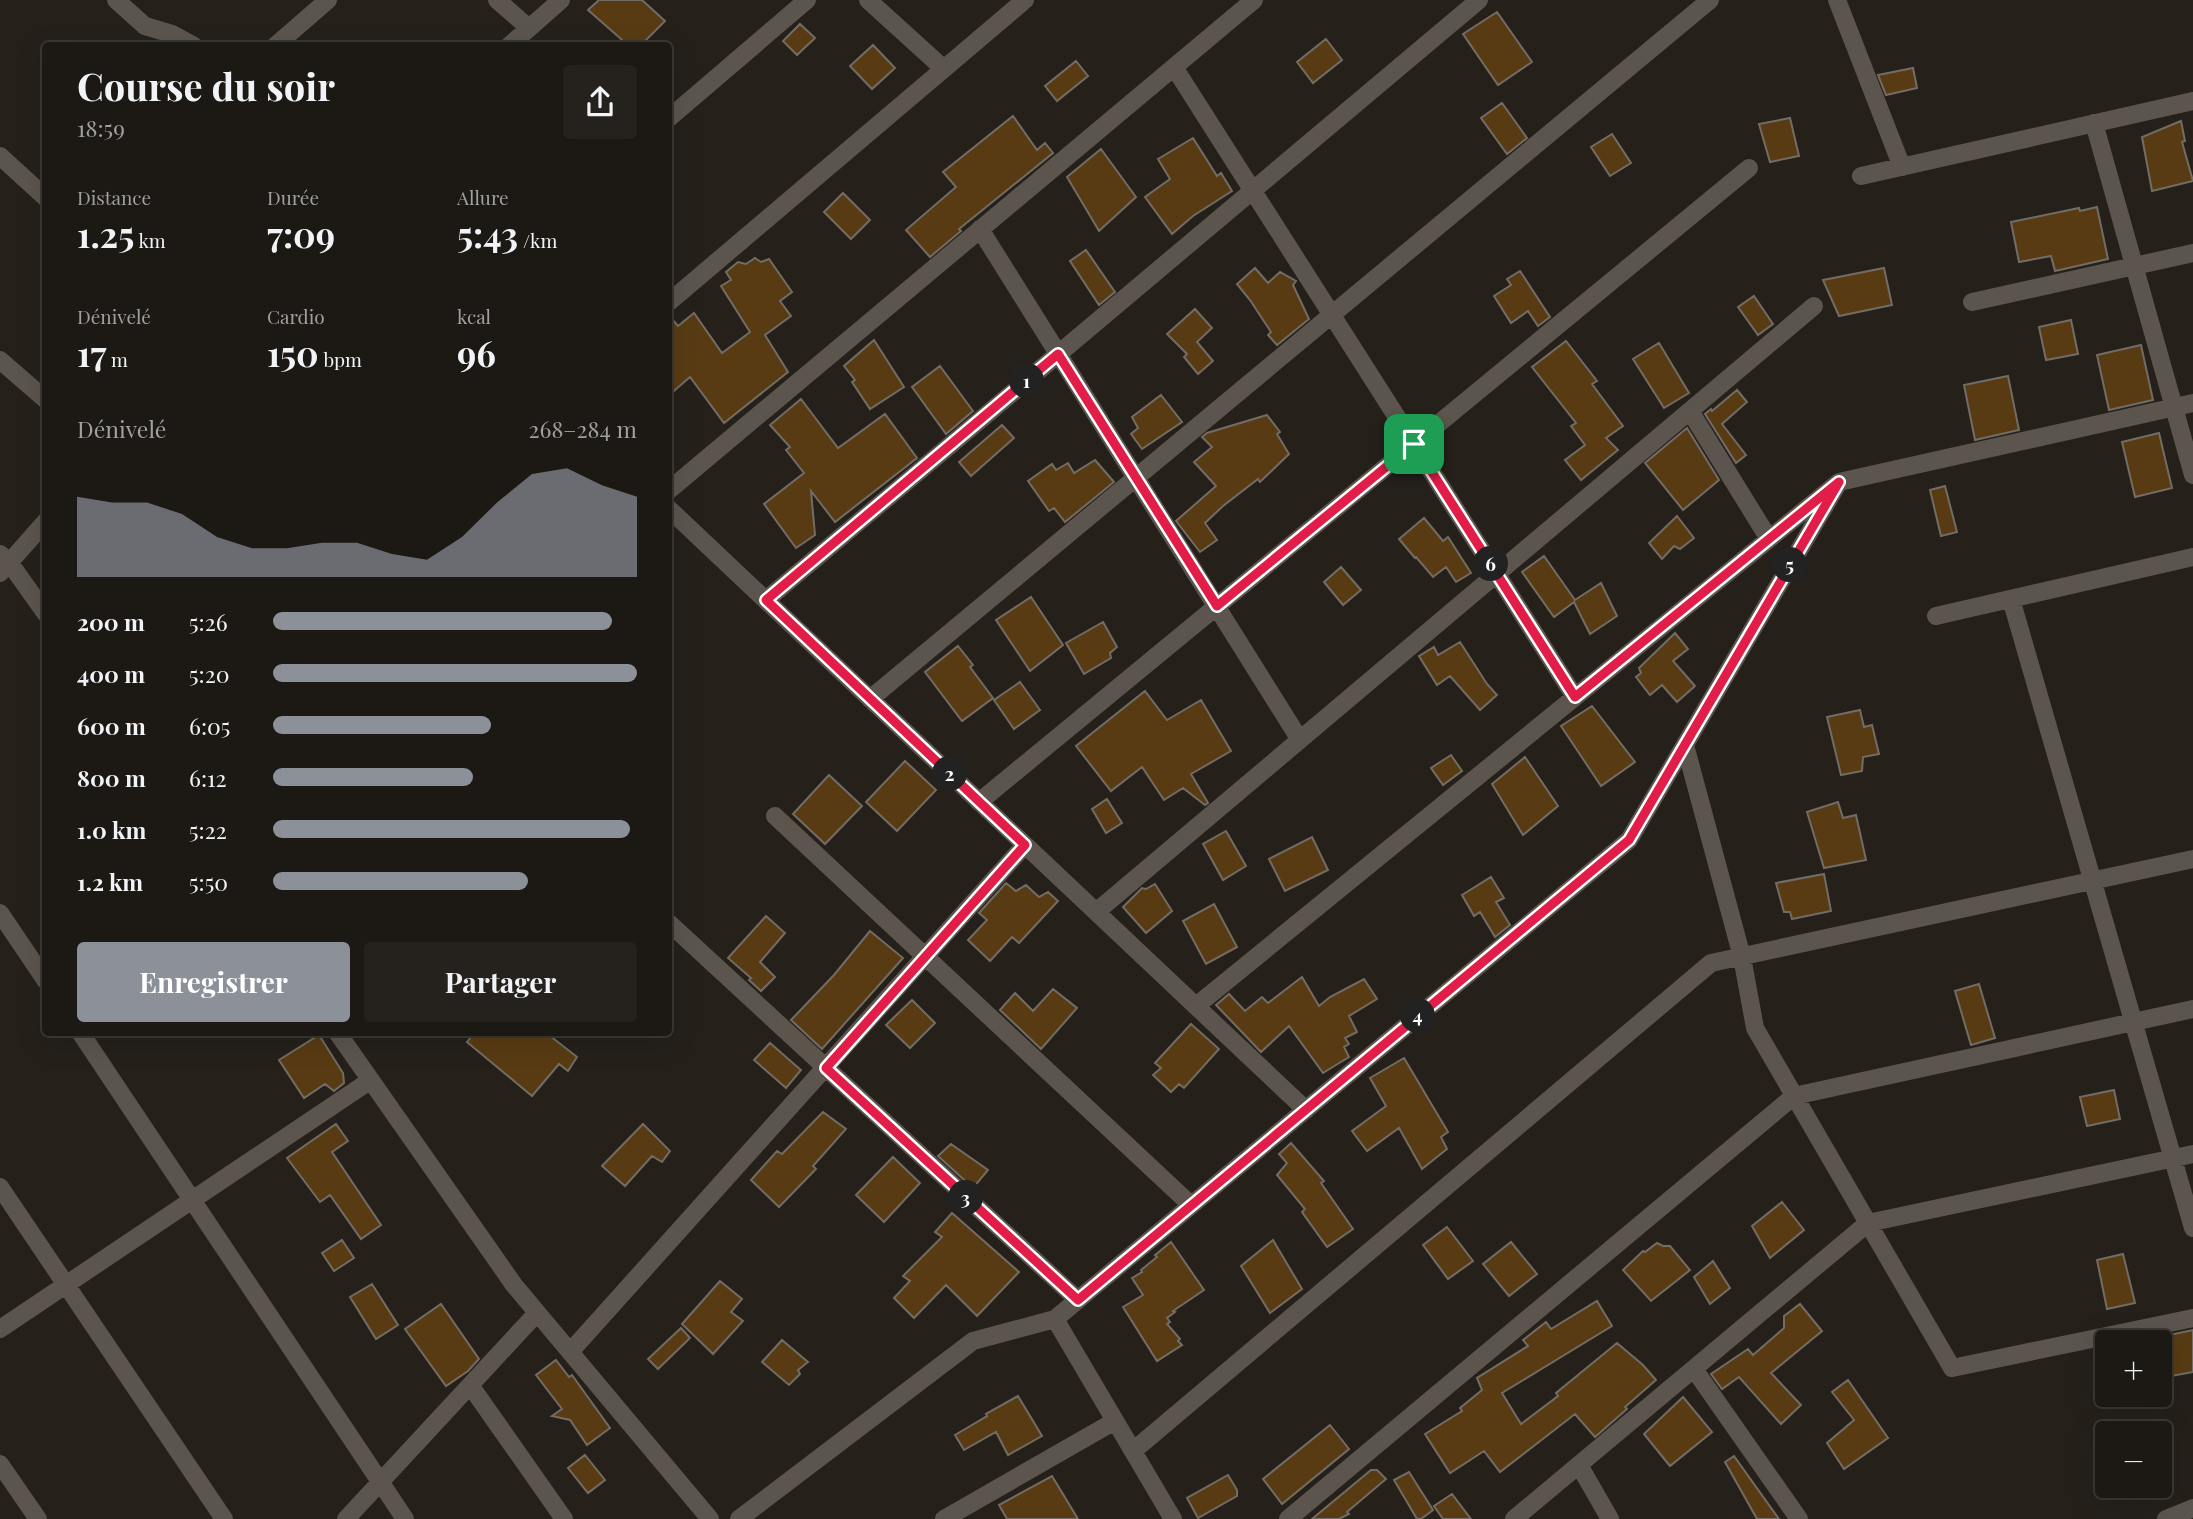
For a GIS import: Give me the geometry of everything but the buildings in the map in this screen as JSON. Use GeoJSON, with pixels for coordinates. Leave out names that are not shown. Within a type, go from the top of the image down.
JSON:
{"type":"FeatureCollection","features":[{"type":"Feature","properties":{"kind":"street"},"geometry":{"type":"LineString","coordinates":[[116,0],[145,26],[172,34],[187,42]]}},
{"type":"Feature","properties":{"kind":"street"},"geometry":{"type":"LineString","coordinates":[[280,42],[328,0]]}},
{"type":"Feature","properties":{"kind":"street"},"geometry":{"type":"LineString","coordinates":[[497,0],[529,28]]}},
{"type":"Feature","properties":{"kind":"street"},"geometry":{"type":"LineString","coordinates":[[513,42],[561,0]]}},
{"type":"Feature","properties":{"kind":"street"},"geometry":{"type":"LineString","coordinates":[[672,116],[807,0]]}},
{"type":"Feature","properties":{"kind":"street"},"geometry":{"type":"LineString","coordinates":[[868,0],[944,69]]}},
{"type":"Feature","properties":{"kind":"street"},"geometry":{"type":"LineString","coordinates":[[672,300],[1025,0]]}},
{"type":"Feature","properties":{"kind":"street"},"geometry":{"type":"LineString","coordinates":[[672,488],[1254,0]]}},
{"type":"Feature","properties":{"kind":"street"},"geometry":{"type":"LineString","coordinates":[[766,600],[1479,0]]}},
{"type":"Feature","properties":{"kind":"street"},"geometry":{"type":"LineString","coordinates":[[870,699],[1710,0]]}},
{"type":"Feature","properties":{"kind":"street"},"geometry":{"type":"LineString","coordinates":[[1838,0],[1902,167]]}},
{"type":"Feature","properties":{"kind":"street"},"geometry":{"type":"LineString","coordinates":[[1174,67],[1575,697]]}},
{"type":"Feature","properties":{"kind":"street"},"geometry":{"type":"LineString","coordinates":[[1861,176],[2193,101]]}},
{"type":"Feature","properties":{"kind":"street"},"geometry":{"type":"LineString","coordinates":[[2094,124],[2193,475]]}},
{"type":"Feature","properties":{"kind":"street"},"geometry":{"type":"LineString","coordinates":[[0,156],[42,194]]}},
{"type":"Feature","properties":{"kind":"street"},"geometry":{"type":"LineString","coordinates":[[979,802],[1749,168]]}},
{"type":"Feature","properties":{"kind":"street"},"geometry":{"type":"LineString","coordinates":[[980,229],[1300,740]]}},
{"type":"Feature","properties":{"kind":"street"},"geometry":{"type":"LineString","coordinates":[[1972,302],[2193,253]]}},
{"type":"Feature","properties":{"kind":"street"},"geometry":{"type":"LineString","coordinates":[[1096,912],[1814,306]]}},
{"type":"Feature","properties":{"kind":"street"},"geometry":{"type":"LineString","coordinates":[[0,360],[42,397]]}},
{"type":"Feature","properties":{"kind":"street"},"geometry":{"type":"LineString","coordinates":[[1196,1006],[1839,482],[2193,403]]}},
{"type":"Feature","properties":{"kind":"street"},"geometry":{"type":"LineString","coordinates":[[1690,411],[1769,539]]}},
{"type":"Feature","properties":{"kind":"street"},"geometry":{"type":"LineString","coordinates":[[739,1519],[973,1342],[1055,1319],[1629,840],[1839,482]]}},
{"type":"Feature","properties":{"kind":"street"},"geometry":{"type":"LineString","coordinates":[[672,512],[1306,1110]]}},
{"type":"Feature","properties":{"kind":"street"},"geometry":{"type":"LineString","coordinates":[[42,528],[3,563],[42,609]]}},
{"type":"Feature","properties":{"kind":"street"},"geometry":{"type":"LineString","coordinates":[[1936,616],[2193,557]]}},
{"type":"Feature","properties":{"kind":"street"},"geometry":{"type":"LineString","coordinates":[[2011,599],[2193,1228]]}},
{"type":"Feature","properties":{"kind":"street"},"geometry":{"type":"LineString","coordinates":[[1685,745],[1742,957],[1755,1028],[1952,1368],[2193,1318]]}},
{"type":"Feature","properties":{"kind":"street"},"geometry":{"type":"LineString","coordinates":[[775,816],[1191,1205]]}},
{"type":"Feature","properties":{"kind":"street"},"geometry":{"type":"LineString","coordinates":[[570,1352],[1025,845]]}},
{"type":"Feature","properties":{"kind":"street"},"geometry":{"type":"LineString","coordinates":[[1133,1451],[1712,963],[2193,859]]}},
{"type":"Feature","properties":{"kind":"street"},"geometry":{"type":"LineString","coordinates":[[0,913],[42,975]]}},
{"type":"Feature","properties":{"kind":"street"},"geometry":{"type":"LineString","coordinates":[[672,926],[1078,1300]]}},
{"type":"Feature","properties":{"kind":"street"},"geometry":{"type":"LineString","coordinates":[[1288,1519],[1794,1096],[2193,1009]]}},
{"type":"Feature","properties":{"kind":"street"},"geometry":{"type":"LineString","coordinates":[[83,1036],[405,1519]]}},
{"type":"Feature","properties":{"kind":"street"},"geometry":{"type":"LineString","coordinates":[[340,1036],[514,1285],[710,1519]]}},
{"type":"Feature","properties":{"kind":"street"},"geometry":{"type":"LineString","coordinates":[[0,1329],[371,1080]]}},
{"type":"Feature","properties":{"kind":"street"},"geometry":{"type":"LineString","coordinates":[[1514,1519],[1868,1223],[2193,1154]]}},
{"type":"Feature","properties":{"kind":"street"},"geometry":{"type":"LineString","coordinates":[[0,1187],[224,1519]]}},
{"type":"Feature","properties":{"kind":"street"},"geometry":{"type":"LineString","coordinates":[[346,1519],[537,1313]]}},
{"type":"Feature","properties":{"kind":"street"},"geometry":{"type":"LineString","coordinates":[[1055,1319],[1173,1519]]}},
{"type":"Feature","properties":{"kind":"street"},"geometry":{"type":"LineString","coordinates":[[1694,1369],[1799,1519]]}},
{"type":"Feature","properties":{"kind":"street"},"geometry":{"type":"LineString","coordinates":[[470,1385],[564,1519]]}},
{"type":"Feature","properties":{"kind":"street"},"geometry":{"type":"LineString","coordinates":[[944,1519],[1115,1421]]}},
{"type":"Feature","properties":{"kind":"street"},"geometry":{"type":"LineString","coordinates":[[0,1464],[37,1519]]}},
{"type":"Feature","properties":{"kind":"street"},"geometry":{"type":"LineString","coordinates":[[1579,1465],[1610,1519]]}},
{"type":"Feature","properties":{"kind":"street"},"geometry":{"type":"LineString","coordinates":[[2166,1519],[2193,1508]]}},
{"type":"Feature","properties":{"kind":"route"},"geometry":{"type":"LineString","coordinates":[[1058,354],[1217,606],[1414,444],[1575,697],[1839,482],[1629,840],[1078,1300],[826,1068],[1025,845],[766,600],[1058,354]]}}]}
